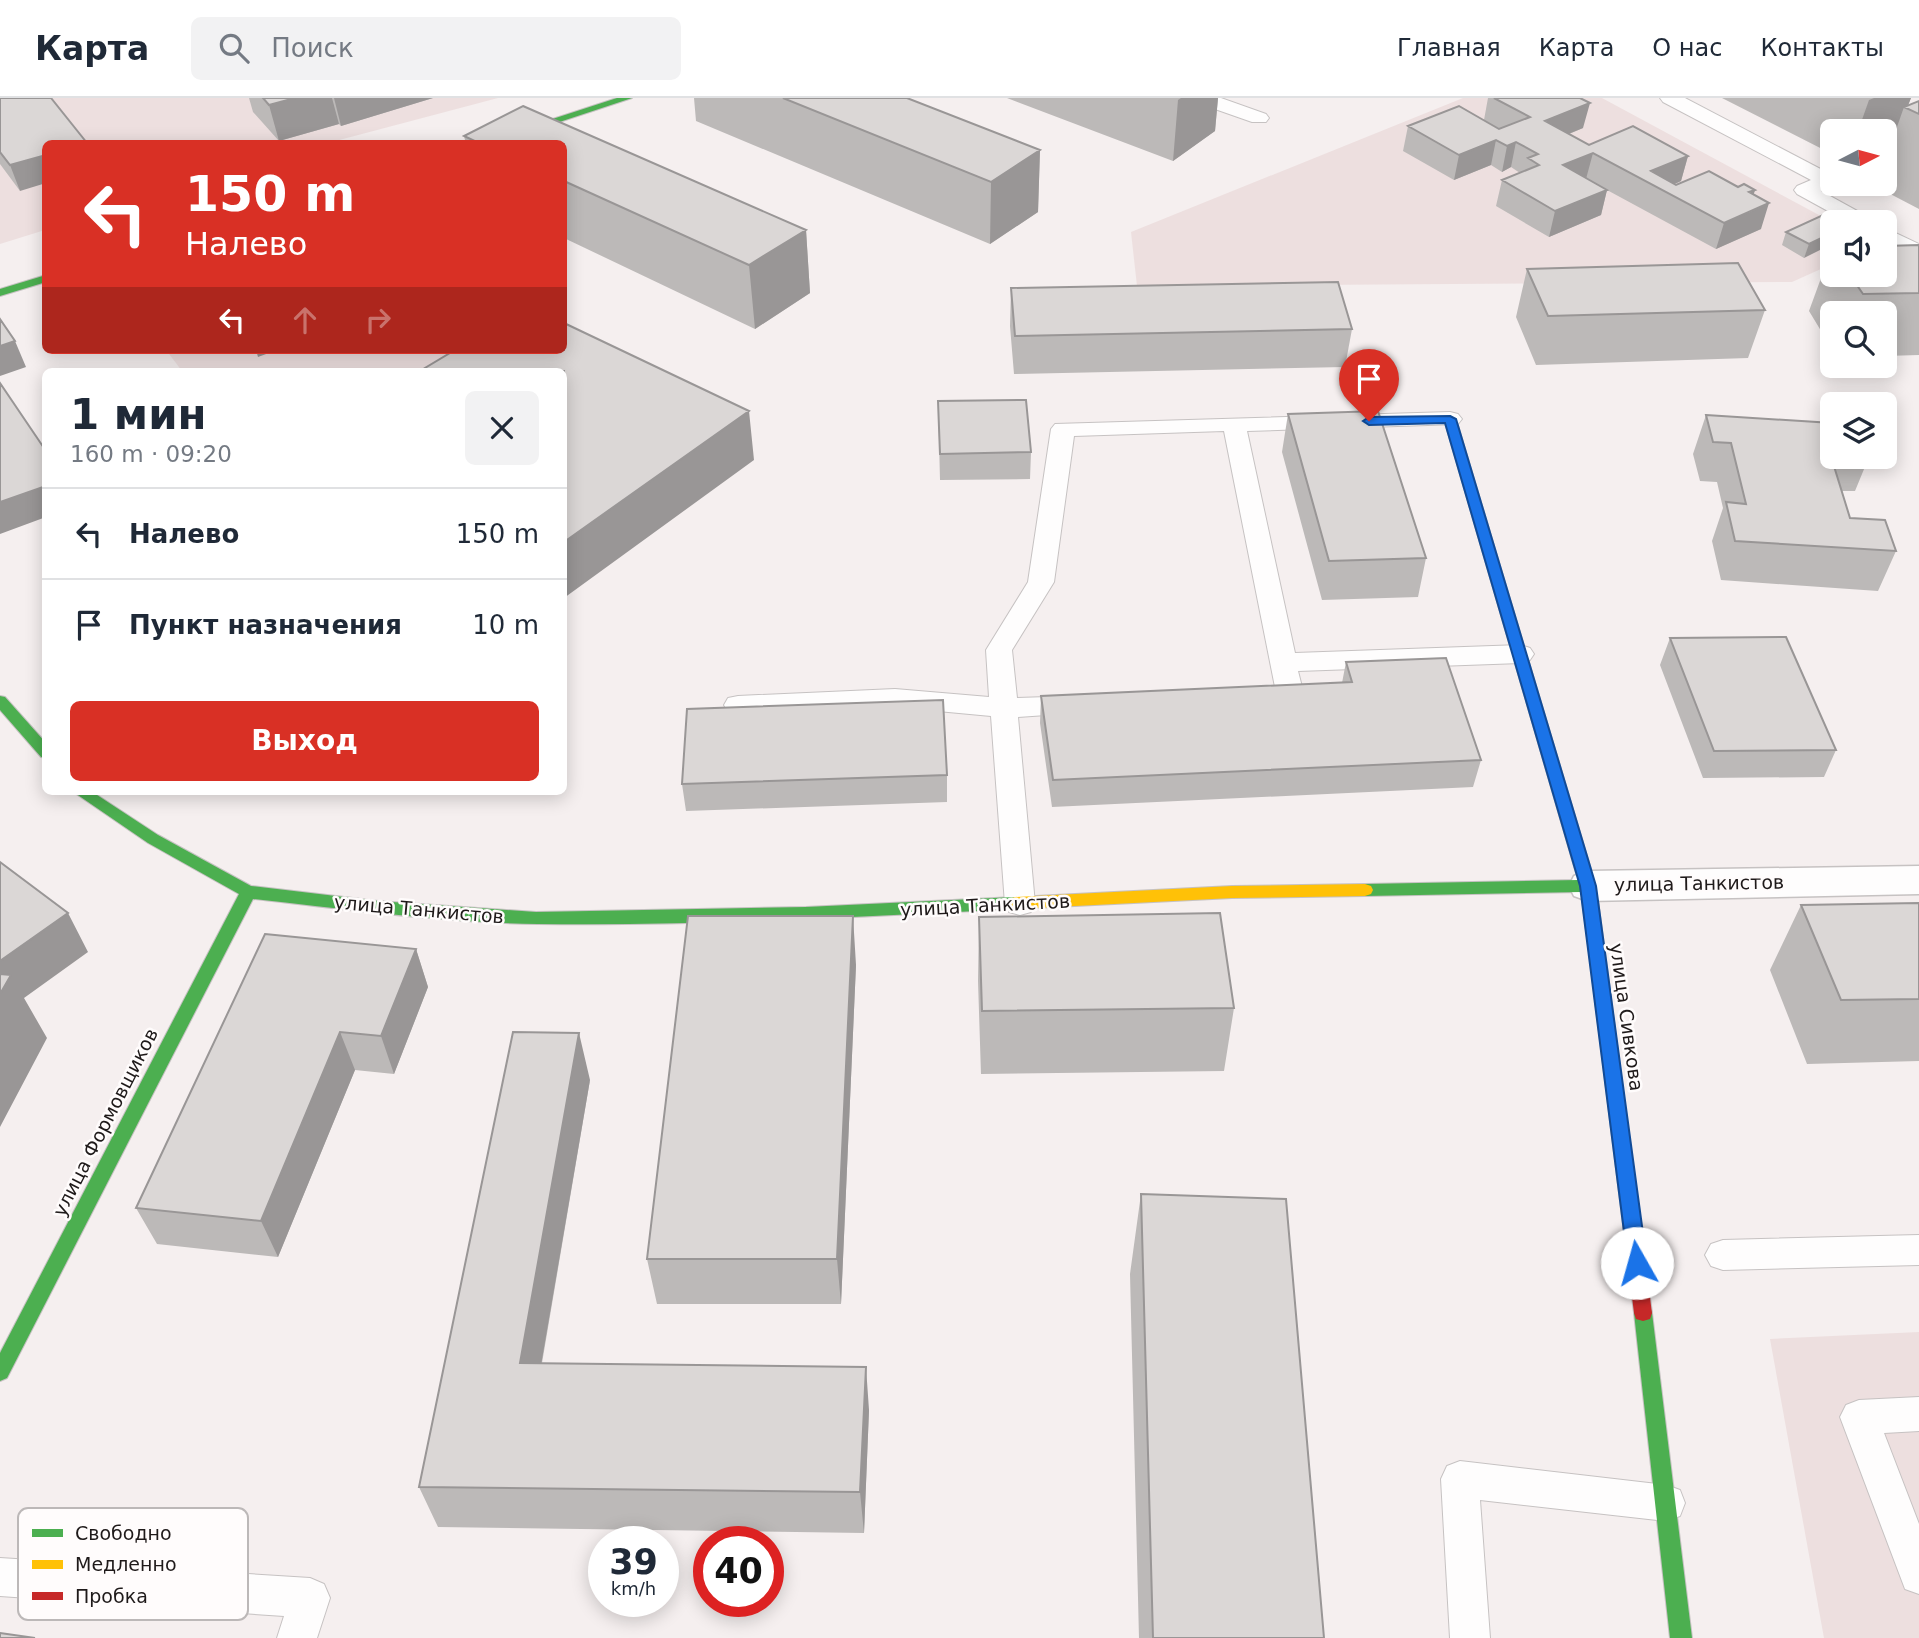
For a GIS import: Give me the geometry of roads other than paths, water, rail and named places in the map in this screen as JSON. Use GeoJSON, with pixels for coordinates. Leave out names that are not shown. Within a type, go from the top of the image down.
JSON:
{"type":"FeatureCollection","features":[{"type":"Feature","properties":{"kind":"street"},"geometry":{"type":"LineString","coordinates":[[493,140],[627,98]]}},
{"type":"Feature","properties":{"kind":"street"},"geometry":{"type":"LineString","coordinates":[[0,293],[42,279]]}},
{"type":"Feature","properties":{"kind":"street","name":"улица Сивкова"},"geometry":{"type":"LineString","coordinates":[[1450,419],[1588,886],[1623,1143],[1681,1638]]}},
{"type":"Feature","properties":{"kind":"street"},"geometry":{"type":"LineString","coordinates":[[0,701],[42,748]]}},
{"type":"Feature","properties":{"kind":"street","name":"улица Танкистов"},"geometry":{"type":"LineString","coordinates":[[86,795],[153,839],[248,892],[378,907],[536,918],[806,913],[1232,892],[1919,880]]}},
{"type":"Feature","properties":{"kind":"street","name":"улица Формовщиков"},"geometry":{"type":"LineString","coordinates":[[0,1372],[248,892]]}},
{"type":"Feature","properties":{"kind":"lane"},"geometry":{"type":"LineString","coordinates":[[1202,98],[1259,118]]}},
{"type":"Feature","properties":{"kind":"lane"},"geometry":{"type":"LineString","coordinates":[[1670,98],[1820,175]]}},
{"type":"Feature","properties":{"kind":"lane"},"geometry":{"type":"LineString","coordinates":[[515,133],[530,140]]}},
{"type":"Feature","properties":{"kind":"lane"},"geometry":{"type":"LineString","coordinates":[[1820,184],[1804,190],[1841,210]]}},
{"type":"Feature","properties":{"kind":"lane"},"geometry":{"type":"LineString","coordinates":[[1897,241],[1918,252]]}},
{"type":"Feature","properties":{"kind":"lane"},"geometry":{"type":"LineString","coordinates":[[1020,904],[999,650],[1041,582],[1063,429],[1450,419]]}},
{"type":"Feature","properties":{"kind":"lane"},"geometry":{"type":"LineString","coordinates":[[1234,424],[1290,695],[1235,698]]}},
{"type":"Feature","properties":{"kind":"lane"},"geometry":{"type":"LineString","coordinates":[[1284,662],[1521,654]]}},
{"type":"Feature","properties":{"kind":"lane"},"geometry":{"type":"LineString","coordinates":[[738,705],[895,698],[1003,708],[1098,704]]}},
{"type":"Feature","properties":{"kind":"lane"},"geometry":{"type":"LineString","coordinates":[[1723,1255],[1919,1250]]}},
{"type":"Feature","properties":{"kind":"lane"},"geometry":{"type":"LineString","coordinates":[[1919,1414],[1859,1417],[1919,1575]]}},
{"type":"Feature","properties":{"kind":"lane"},"geometry":{"type":"LineString","coordinates":[[1470,1638],[1460,1479],[1665,1503]]}},
{"type":"Feature","properties":{"kind":"lane"},"geometry":{"type":"LineString","coordinates":[[0,1577],[18,1578]]}},
{"type":"Feature","properties":{"kind":"lane"},"geometry":{"type":"LineString","coordinates":[[248,1594],[310,1598],[297,1638]]}}]}
